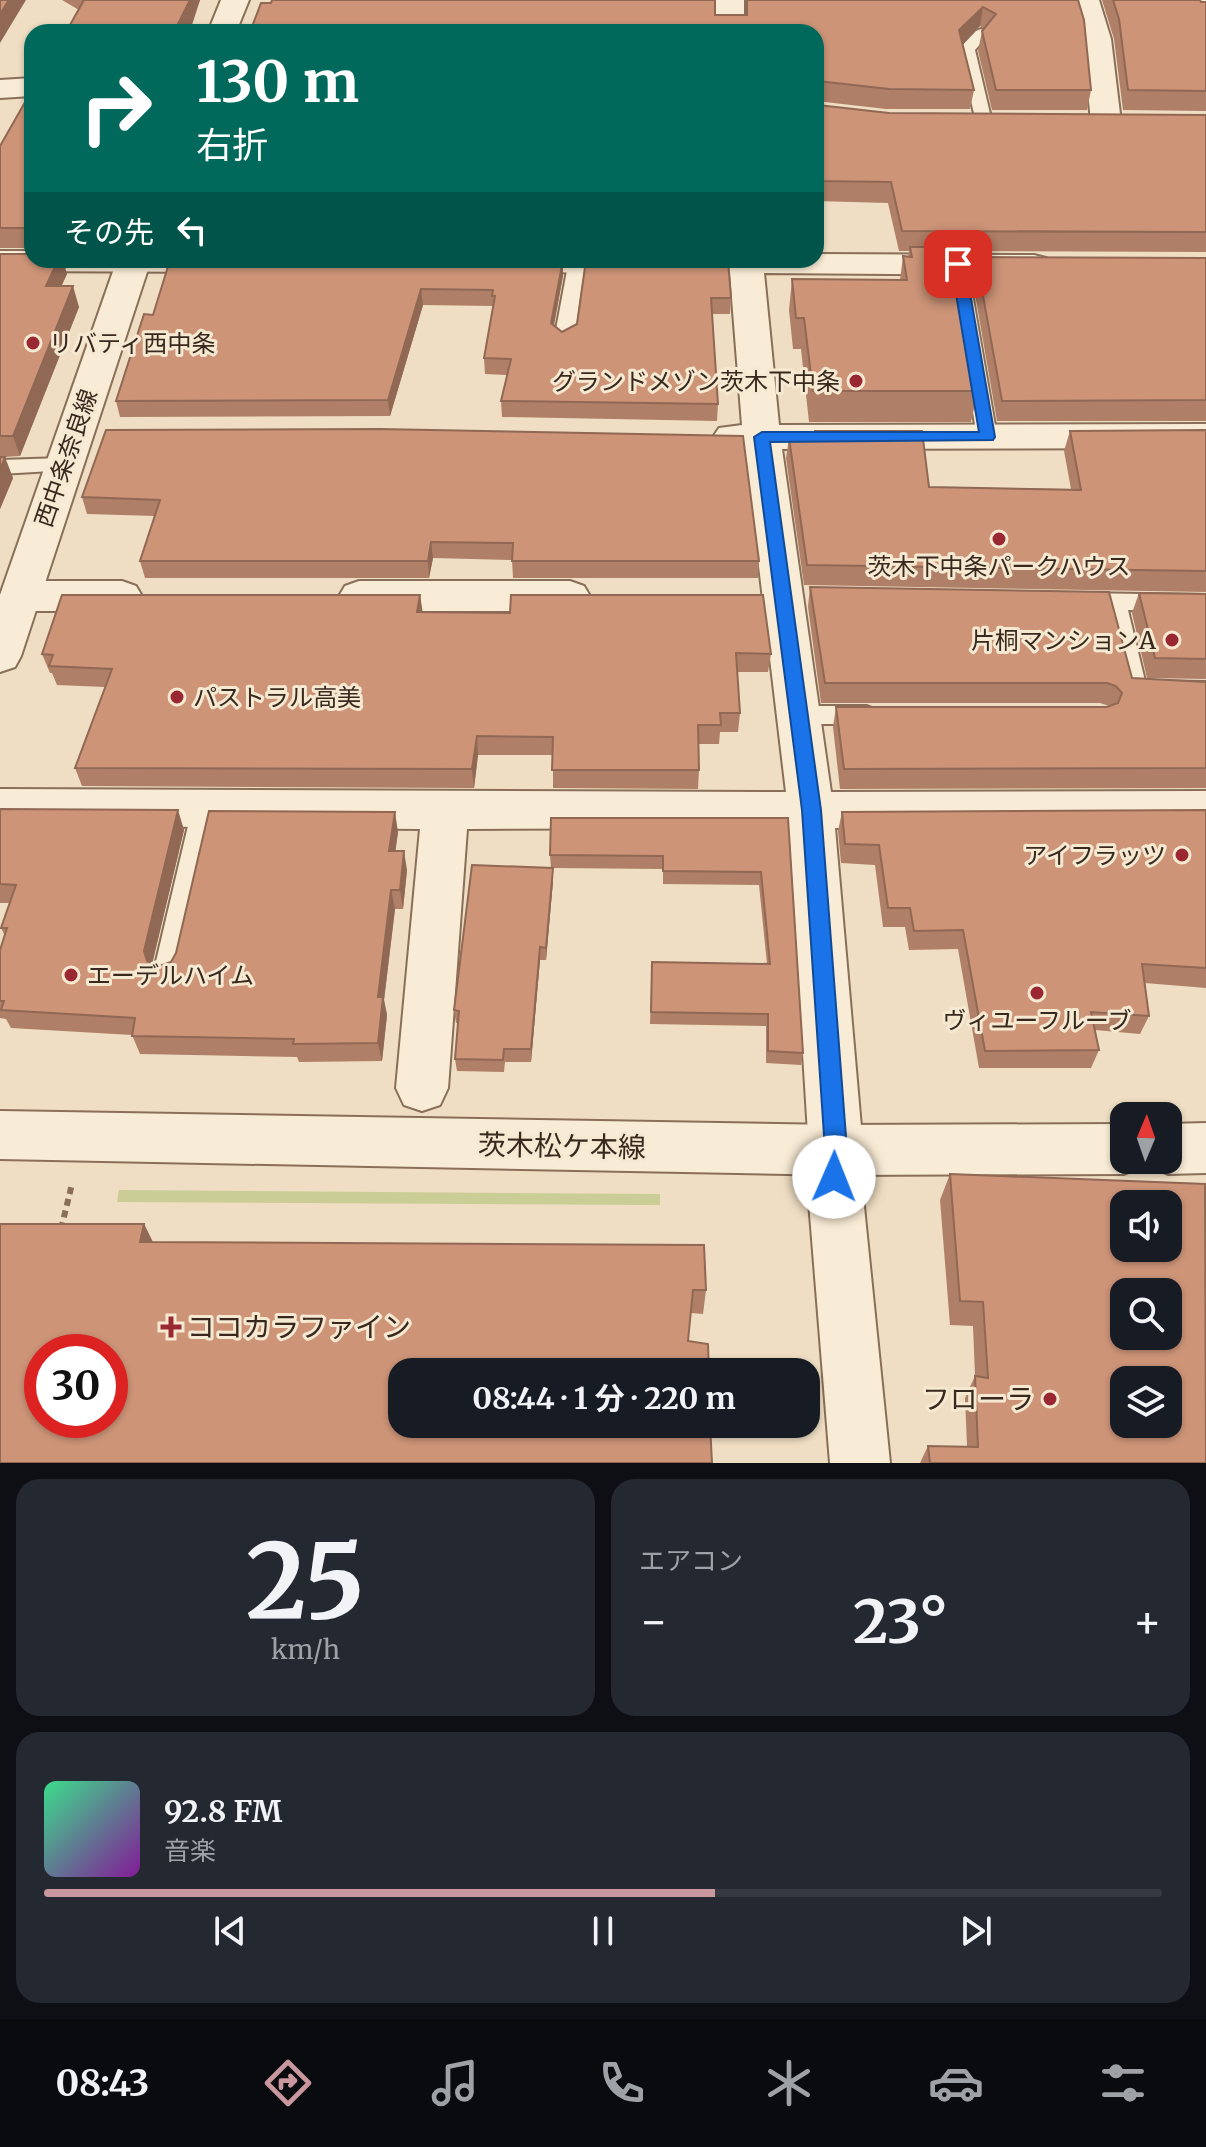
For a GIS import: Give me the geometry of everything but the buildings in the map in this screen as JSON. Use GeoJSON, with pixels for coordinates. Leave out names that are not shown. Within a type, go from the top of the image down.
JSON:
{"type":"FeatureCollection","features":[{"type":"Feature","properties":{"kind":"street"},"geometry":{"type":"LineString","coordinates":[[225,24],[235,0]]}},
{"type":"Feature","properties":{"kind":"street"},"geometry":{"type":"LineString","coordinates":[[730,0],[730,24]]}},
{"type":"Feature","properties":{"kind":"street"},"geometry":{"type":"LineString","coordinates":[[1076,122],[1120,122],[1085,0]]}},
{"type":"Feature","properties":{"kind":"street"},"geometry":{"type":"LineString","coordinates":[[1202,0],[1206,12]]}},
{"type":"Feature","properties":{"kind":"street"},"geometry":{"type":"LineString","coordinates":[[0,89],[24,88]]}},
{"type":"Feature","properties":{"kind":"street"},"geometry":{"type":"LineString","coordinates":[[970,122],[1015,122]]}},
{"type":"Feature","properties":{"kind":"street"},"geometry":{"type":"LineString","coordinates":[[0,261],[24,261]]}},
{"type":"Feature","properties":{"kind":"street"},"geometry":{"type":"LineString","coordinates":[[824,263],[1066,265]]}},
{"type":"Feature","properties":{"kind":"street","name":"西中条奈良線"},"geometry":{"type":"LineString","coordinates":[[0,656],[132,268]]}},
{"type":"Feature","properties":{"kind":"street"},"geometry":{"type":"LineString","coordinates":[[747,268],[777,597],[801,715],[811,810],[836,1150],[834,1177],[860,1463]]}},
{"type":"Feature","properties":{"kind":"street"},"geometry":{"type":"LineString","coordinates":[[68,448],[115,432]]}},
{"type":"Feature","properties":{"kind":"street"},"geometry":{"type":"LineString","coordinates":[[700,436],[1206,436]]}},
{"type":"Feature","properties":{"kind":"street"},"geometry":{"type":"LineString","coordinates":[[21,596],[164,596]]}},
{"type":"Feature","properties":{"kind":"street"},"geometry":{"type":"LineString","coordinates":[[323,596],[608,596]]}},
{"type":"Feature","properties":{"kind":"street"},"geometry":{"type":"LineString","coordinates":[[0,807],[445,811],[1206,809]]}},
{"type":"Feature","properties":{"kind":"street"},"geometry":{"type":"LineString","coordinates":[[422,1088],[445,811]]}},
{"type":"Feature","properties":{"kind":"street","name":"茨木松ケ本線"},"geometry":{"type":"LineString","coordinates":[[0,1135],[836,1150],[1110,1149]]}},
{"type":"Feature","properties":{"kind":"street"},"geometry":{"type":"LineString","coordinates":[[1182,1149],[1206,1148]]}},
{"type":"Feature","properties":{"kind":"lane"},"geometry":{"type":"LineString","coordinates":[[970,122],[967,49],[981,34]]}},
{"type":"Feature","properties":{"kind":"lane"},"geometry":{"type":"LineString","coordinates":[[958,264],[987,437]]}},
{"type":"Feature","properties":{"kind":"lane"},"geometry":{"type":"LineString","coordinates":[[564,340],[575,268]]}},
{"type":"Feature","properties":{"kind":"lane"},"geometry":{"type":"LineString","coordinates":[[0,467],[68,448]]}},
{"type":"Feature","properties":{"kind":"lane"},"geometry":{"type":"LineString","coordinates":[[1052,601],[1206,603]]}},
{"type":"Feature","properties":{"kind":"lane"},"geometry":{"type":"LineString","coordinates":[[1115,602],[1135,690],[1206,691]]}},
{"type":"Feature","properties":{"kind":"lane"},"geometry":{"type":"LineString","coordinates":[[801,715],[895,715]]}},
{"type":"Feature","properties":{"kind":"lane"},"geometry":{"type":"LineString","coordinates":[[167,970],[204,809]]}},
{"type":"Feature","properties":{"kind":"path"},"geometry":{"type":"LineString","coordinates":[[60,1235],[73,1180]]}},
{"type":"Feature","properties":{"kind":"green space"},"geometry":{"type":"Polygon","coordinates":[[[119,1190],[660,1194],[660,1205],[117,1202],[119,1190]]]}},
{"type":"Feature","properties":{"kind":"place","name":"リバティ西中条"},"geometry":{"type":"Point","coordinates":[33,343]}},
{"type":"Feature","properties":{"kind":"place","name":"グランドメゾン茨木下中条"},"geometry":{"type":"Point","coordinates":[856,381]}},
{"type":"Feature","properties":{"kind":"place","name":"茨木下中条パークハウス"},"geometry":{"type":"Point","coordinates":[999,539]}},
{"type":"Feature","properties":{"kind":"place","name":"片桐マンションA"},"geometry":{"type":"Point","coordinates":[1172,640]}},
{"type":"Feature","properties":{"kind":"place","name":"パストラル高美"},"geometry":{"type":"Point","coordinates":[177,697]}},
{"type":"Feature","properties":{"kind":"place","name":"アイフラッツ"},"geometry":{"type":"Point","coordinates":[1182,855]}},
{"type":"Feature","properties":{"kind":"place","name":"エーデルハイム"},"geometry":{"type":"Point","coordinates":[71,975]}},
{"type":"Feature","properties":{"kind":"place","name":"ヴィユーフルーブ"},"geometry":{"type":"Point","coordinates":[1037,993]}},
{"type":"Feature","properties":{"kind":"place","name":"ココカラファイン"},"geometry":{"type":"Point","coordinates":[171,1327]}},
{"type":"Feature","properties":{"kind":"place","name":"フローラ"},"geometry":{"type":"Point","coordinates":[1050,1399]}},
{"type":"Feature","properties":{"kind":"route"},"geometry":{"type":"LineString","coordinates":[[834,1177],[836,1150],[811,810],[801,715],[762,437],[987,437],[958,264]]}}]}
